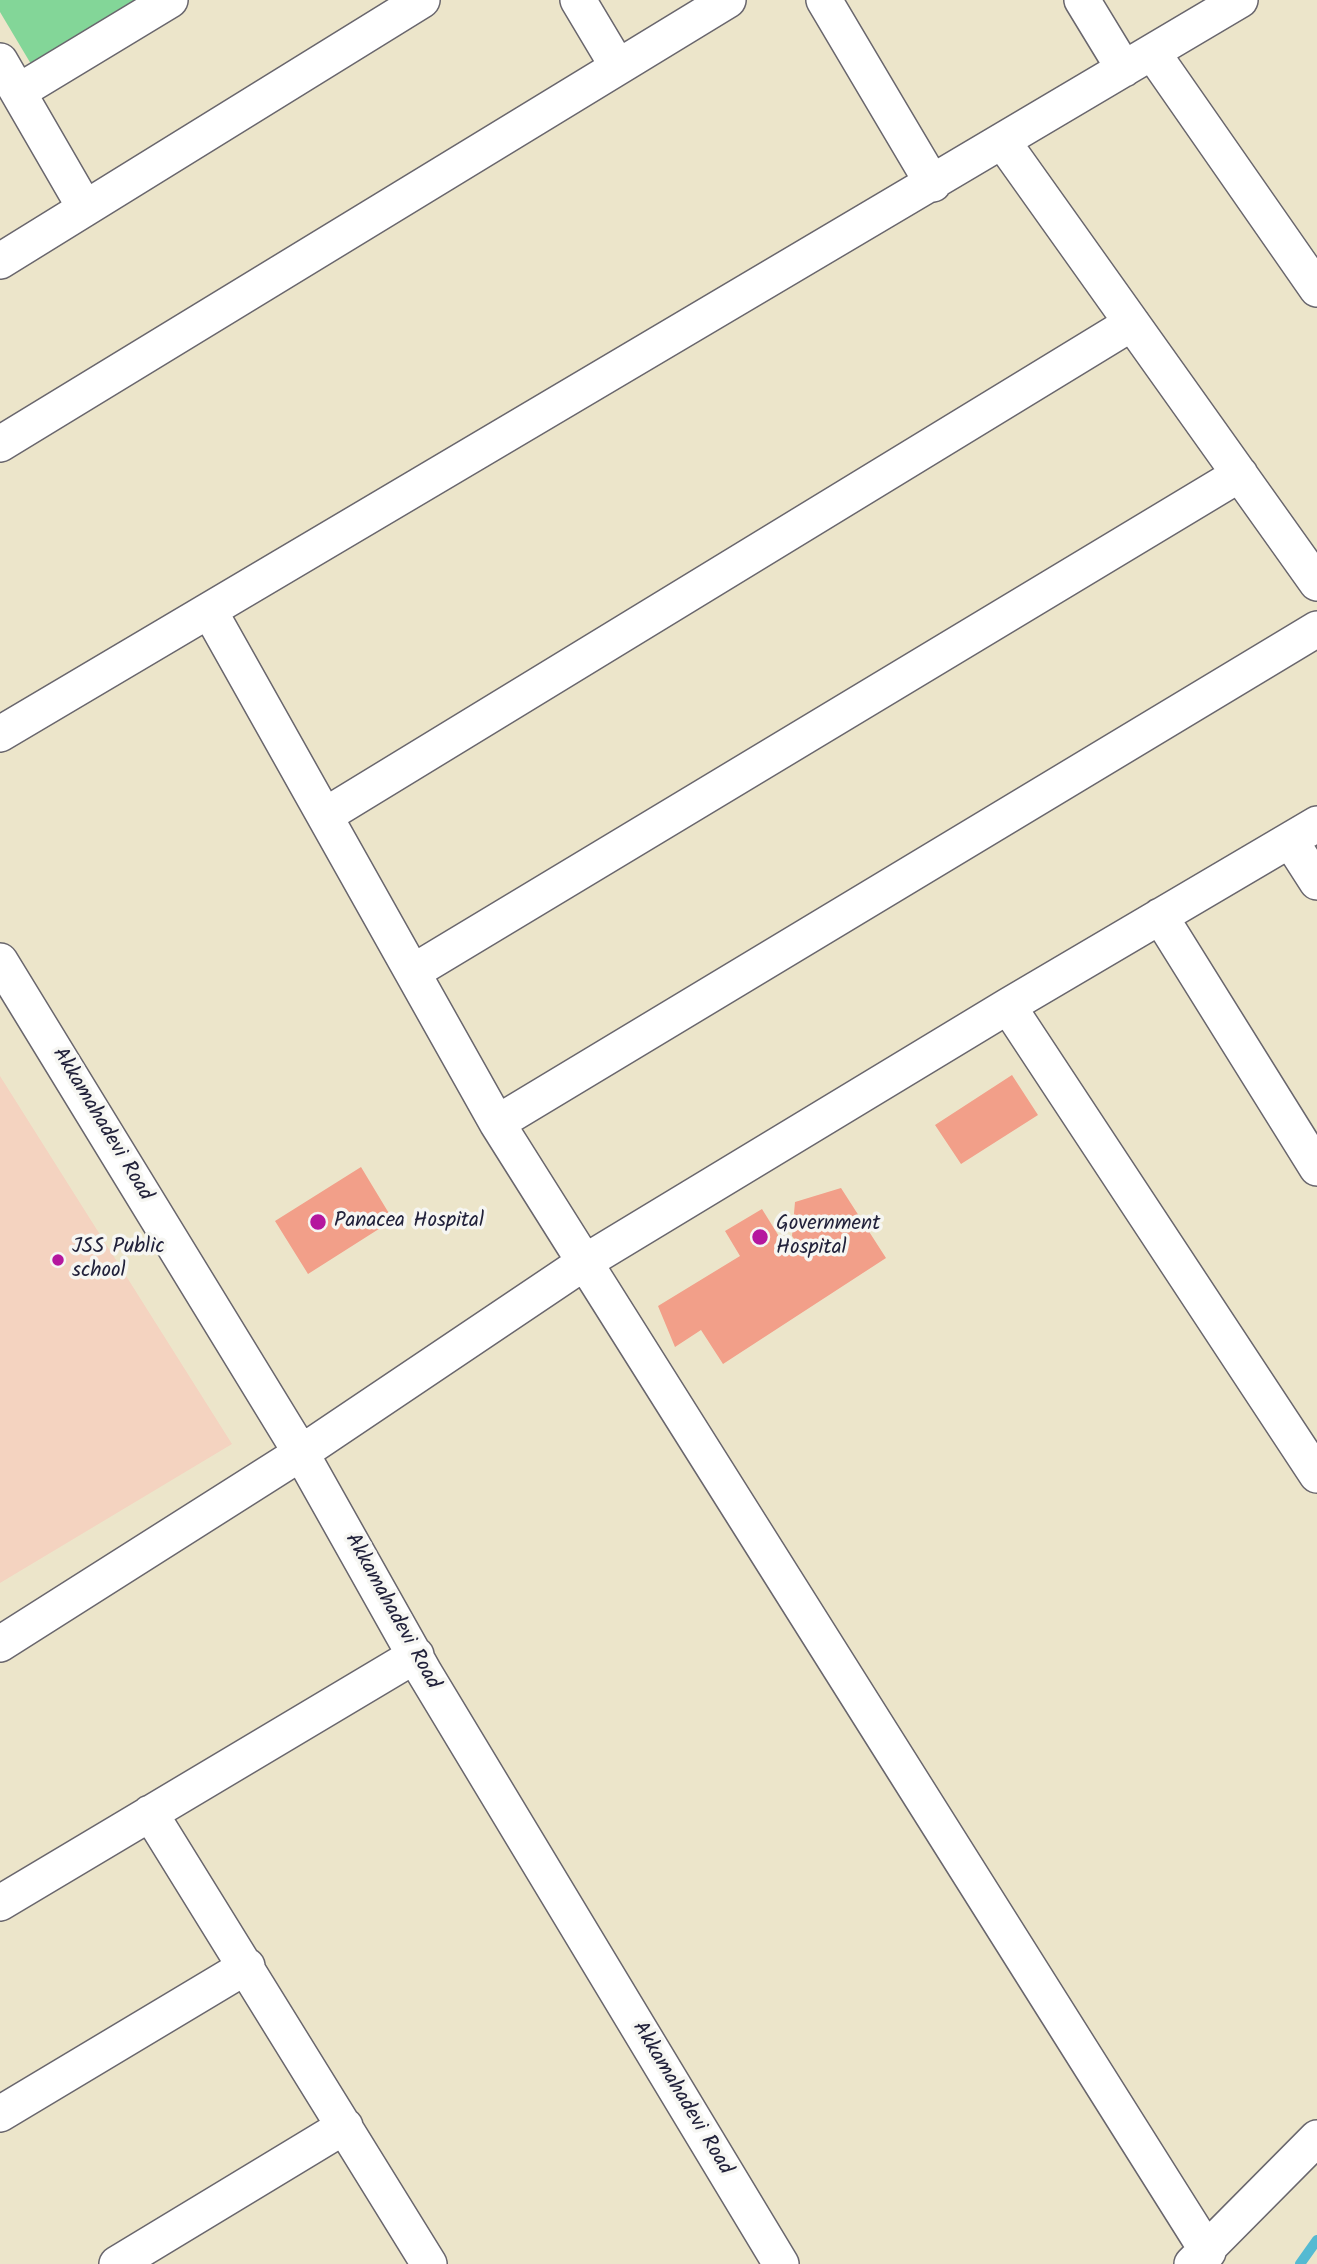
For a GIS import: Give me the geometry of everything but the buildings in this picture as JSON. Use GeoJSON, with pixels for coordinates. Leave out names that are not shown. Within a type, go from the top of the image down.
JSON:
{"type":"FeatureCollection","features":[{"type":"Feature","properties":{"kind":"street"},"geometry":{"type":"LineString","coordinates":[[18,92],[170,0]]}},
{"type":"Feature","properties":{"kind":"street"},"geometry":{"type":"LineString","coordinates":[[0,261],[422,0]]}},
{"type":"Feature","properties":{"kind":"street"},"geometry":{"type":"LineString","coordinates":[[578,0],[618,67]]}},
{"type":"Feature","properties":{"kind":"street"},"geometry":{"type":"LineString","coordinates":[[0,444],[728,0]]}},
{"type":"Feature","properties":{"kind":"street"},"geometry":{"type":"LineString","coordinates":[[824,0],[933,184]]}},
{"type":"Feature","properties":{"kind":"street"},"geometry":{"type":"LineString","coordinates":[[1082,0],[1306,251],[1317,289]]}},
{"type":"Feature","properties":{"kind":"street"},"geometry":{"type":"LineString","coordinates":[[0,734],[1240,0]]}},
{"type":"Feature","properties":{"kind":"street"},"geometry":{"type":"LineString","coordinates":[[0,61],[85,208]]}},
{"type":"Feature","properties":{"kind":"street"},"geometry":{"type":"LineString","coordinates":[[1003,142],[1317,583]]}},
{"type":"Feature","properties":{"kind":"street"},"geometry":{"type":"LineString","coordinates":[[326,815],[1132,323]]}},
{"type":"Feature","properties":{"kind":"street"},"geometry":{"type":"LineString","coordinates":[[413,972],[1240,474]]}},
{"type":"Feature","properties":{"kind":"street"},"geometry":{"type":"LineString","coordinates":[[210,612],[497,1123],[1200,2258],[1317,2138]]}},
{"type":"Feature","properties":{"kind":"street"},"geometry":{"type":"LineString","coordinates":[[497,1123],[1317,629]]}},
{"type":"Feature","properties":{"kind":"street"},"geometry":{"type":"LineString","coordinates":[[0,1644],[301,1453],[585,1262],[1008,1006],[1303,832],[1317,882]]}},
{"type":"Feature","properties":{"kind":"street"},"geometry":{"type":"LineString","coordinates":[[1160,916],[1317,1168]]}},
{"type":"Feature","properties":{"kind":"street","name":"Akkamahadevi Road"},"geometry":{"type":"LineString","coordinates":[[0,961],[301,1453],[416,1655],[781,2264]]}},
{"type":"Feature","properties":{"kind":"street"},"geometry":{"type":"LineString","coordinates":[[1008,1006],[1317,1475]]}},
{"type":"Feature","properties":{"kind":"street"},"geometry":{"type":"LineString","coordinates":[[0,1903],[416,1655]]}},
{"type":"Feature","properties":{"kind":"street"},"geometry":{"type":"LineString","coordinates":[[150,1813],[429,2264]]}},
{"type":"Feature","properties":{"kind":"street"},"geometry":{"type":"LineString","coordinates":[[0,2113],[247,1966]]}},
{"type":"Feature","properties":{"kind":"street"},"geometry":{"type":"LineString","coordinates":[[117,2264],[345,2126]]}},
{"type":"Feature","properties":{"kind":"shaded area","name":"JSS Public school"},"geometry":{"type":"Polygon","coordinates":[[[0,1076],[232,1444],[0,1583],[0,1076]]]}},
{"type":"Feature","properties":{"kind":"green space"},"geometry":{"type":"Polygon","coordinates":[[[0,0],[138,0],[31,64],[0,12],[0,0]]]}},
{"type":"Feature","properties":{"kind":"waterway"},"geometry":{"type":"LineString","coordinates":[[1300,2264],[1317,2240]]}},
{"type":"Feature","properties":{"kind":"place","name":"Panacea Hospital"},"geometry":{"type":"Point","coordinates":[318,1222]}},
{"type":"Feature","properties":{"kind":"place","name":"Government Hospital"},"geometry":{"type":"Point","coordinates":[760,1237]}},
{"type":"Feature","properties":{"kind":"place","name":"JSS Public school"},"geometry":{"type":"Point","coordinates":[58,1260]}}]}
